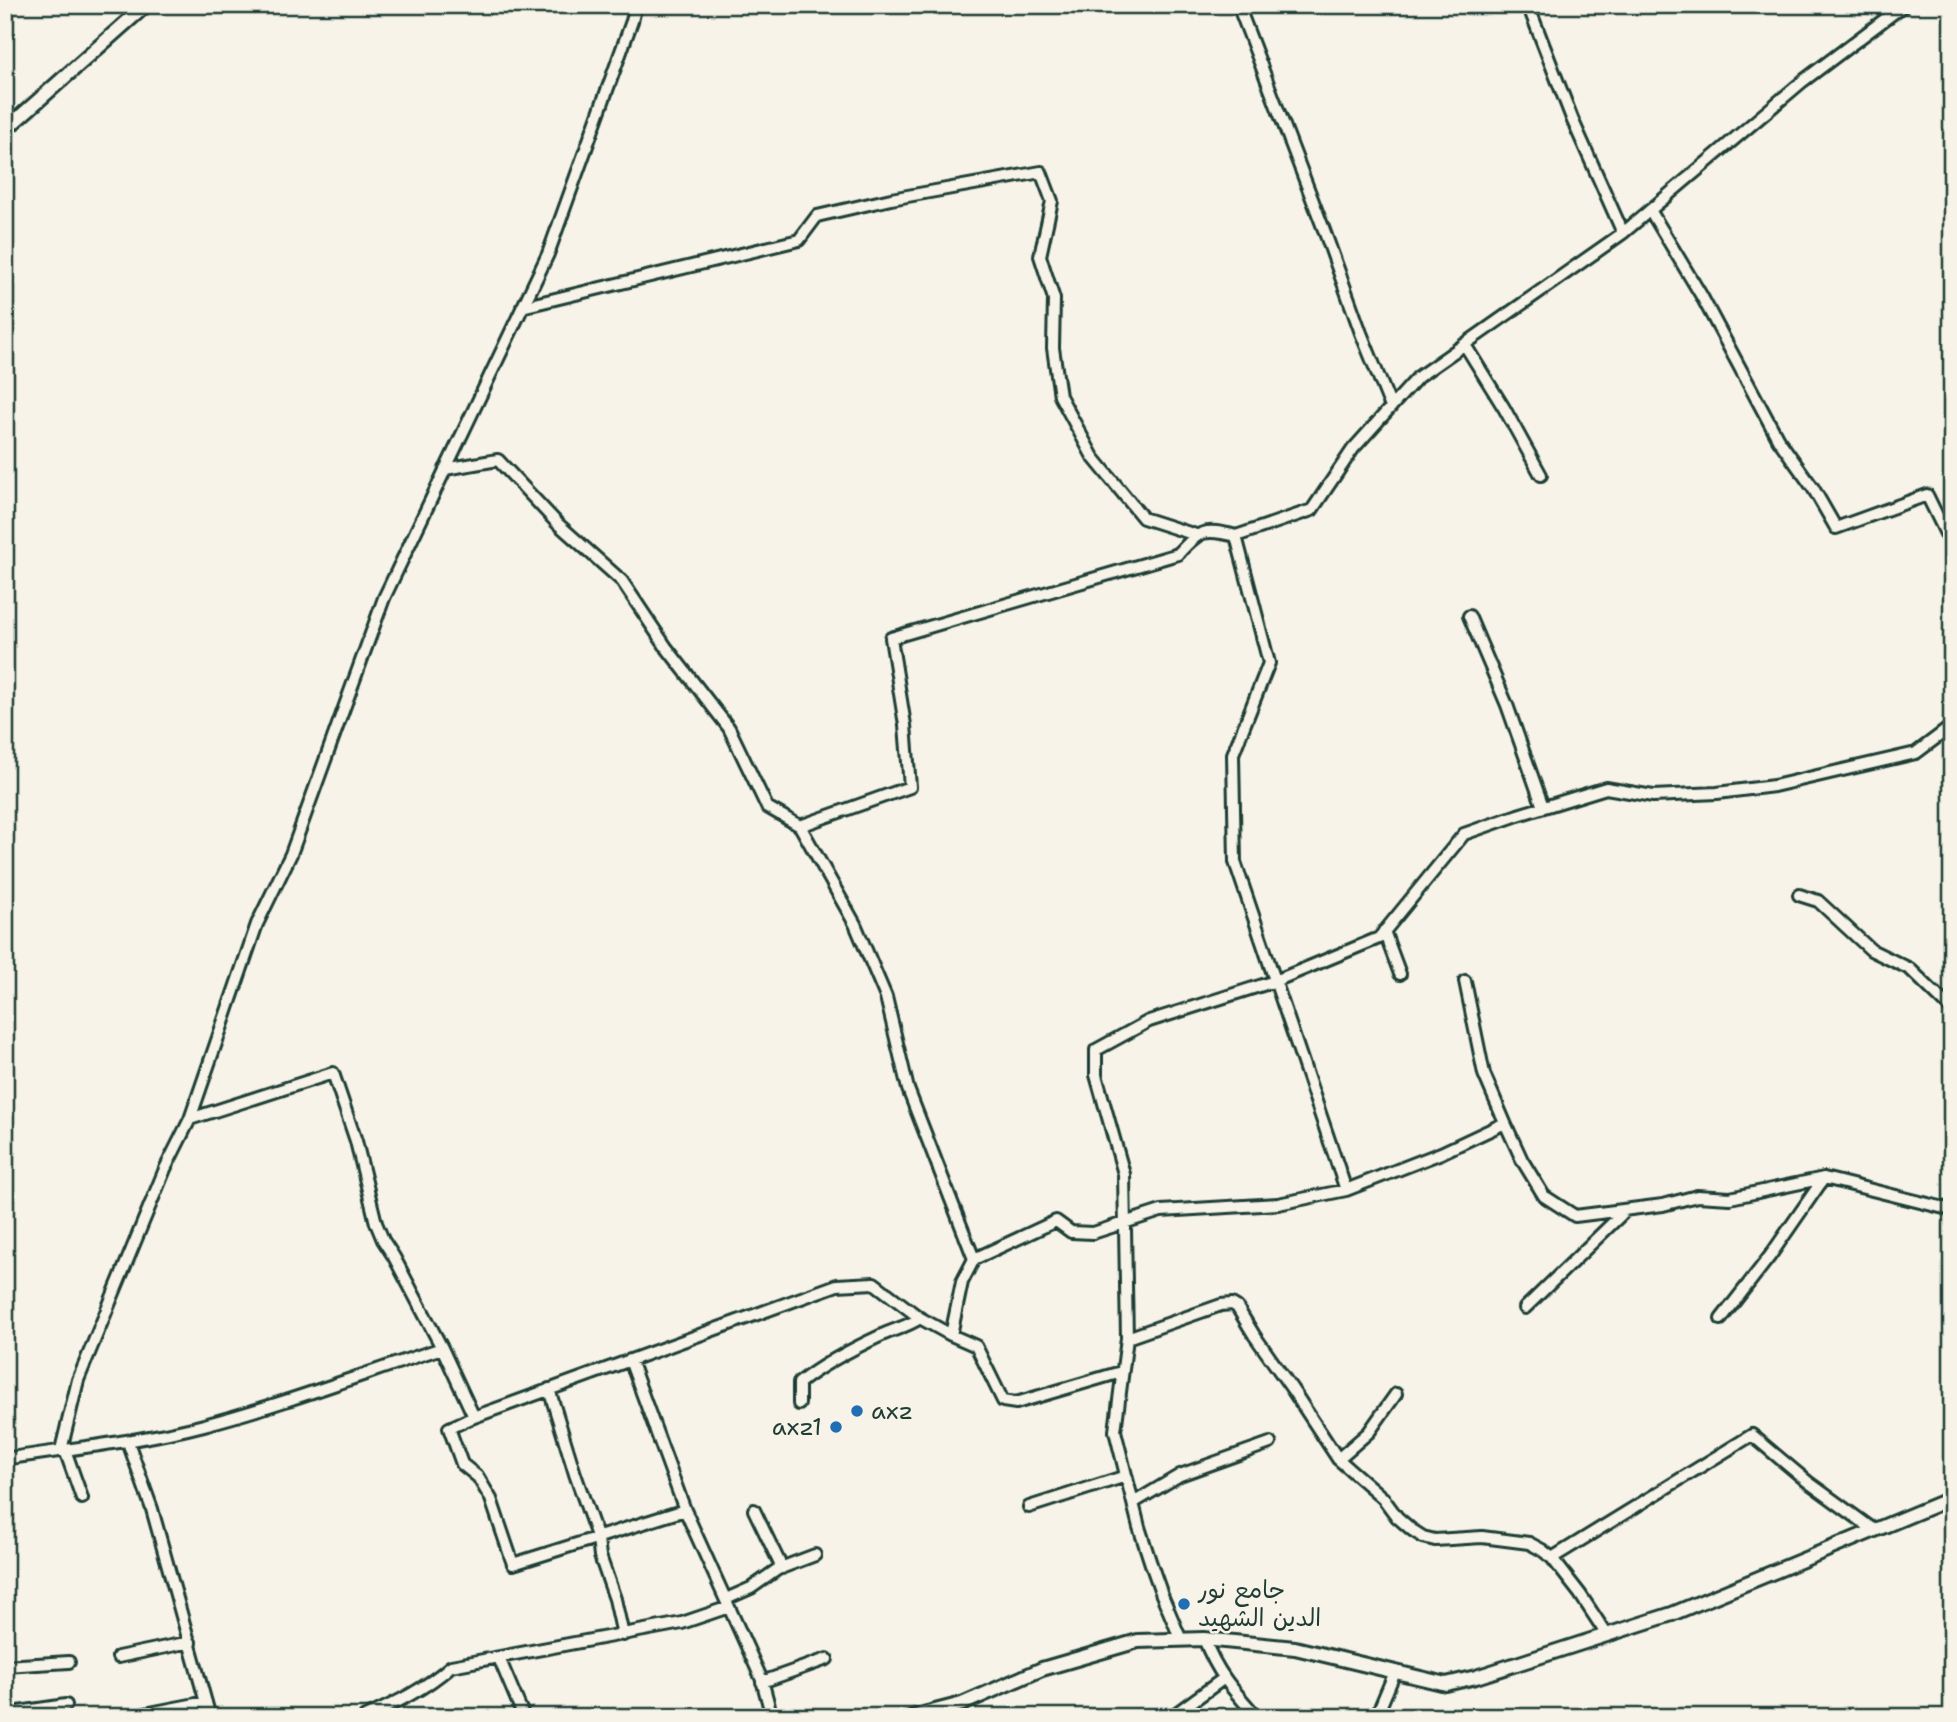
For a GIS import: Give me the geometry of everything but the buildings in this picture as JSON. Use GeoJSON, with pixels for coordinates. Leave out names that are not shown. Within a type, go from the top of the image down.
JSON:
{"type":"FeatureCollection","features":[{"type":"Feature","properties":{"kind":"street"},"geometry":{"type":"LineString","coordinates":[[5,131],[146,5]]}},
{"type":"Feature","properties":{"kind":"street"},"geometry":{"type":"LineString","coordinates":[[82,1498],[63,1450],[78,1380],[165,1169],[190,1119],[257,924],[291,854],[384,597],[548,254],[636,5]]}},
{"type":"Feature","properties":{"kind":"street"},"geometry":{"type":"LineString","coordinates":[[1238,5],[1391,407]]}},
{"type":"Feature","properties":{"kind":"street"},"geometry":{"type":"LineString","coordinates":[[1528,5],[1573,121],[1623,233]]}},
{"type":"Feature","properties":{"kind":"street"},"geometry":{"type":"LineString","coordinates":[[522,307],[799,240],[817,216],[891,199],[1041,172],[1052,201],[1040,256],[1054,299],[1053,348],[1060,396],[1093,457],[1143,517],[1196,535],[1216,531],[1236,536],[1312,510],[1353,449],[1419,377],[1623,233],[1803,81],[1904,5]]}},
{"type":"Feature","properties":{"kind":"street"},"geometry":{"type":"LineString","coordinates":[[1650,210],[1701,295],[1778,439],[1813,488],[1836,528],[1927,495],[1952,546]]}},
{"type":"Feature","properties":{"kind":"street"},"geometry":{"type":"LineString","coordinates":[[1465,345],[1541,475]]}},
{"type":"Feature","properties":{"kind":"street"},"geometry":{"type":"LineString","coordinates":[[445,469],[498,460],[558,524],[622,581],[666,647],[729,728],[767,807],[800,826],[855,924],[886,997],[908,1089],[974,1259]]}},
{"type":"Feature","properties":{"kind":"street"},"geometry":{"type":"LineString","coordinates":[[800,826],[910,788],[905,725],[891,638],[1178,554],[1196,535]]}},
{"type":"Feature","properties":{"kind":"street"},"geometry":{"type":"LineString","coordinates":[[1236,536],[1269,663],[1233,754],[1235,862],[1346,1190]]}},
{"type":"Feature","properties":{"kind":"street"},"geometry":{"type":"LineString","coordinates":[[1469,616],[1507,705],[1543,807]]}},
{"type":"Feature","properties":{"kind":"street"},"geometry":{"type":"LineString","coordinates":[[1181,1640],[1161,1595],[1133,1503],[1115,1431],[1127,1338],[1124,1174],[1096,1074],[1096,1050],[1149,1021],[1275,981],[1378,938],[1464,834],[1606,788],[1653,796],[1717,793],[1774,786],[1916,753],[1952,726]]}},
{"type":"Feature","properties":{"kind":"street"},"geometry":{"type":"LineString","coordinates":[[1799,895],[1818,901],[1871,950],[1910,968],[1952,1010]]}},
{"type":"Feature","properties":{"kind":"street"},"geometry":{"type":"LineString","coordinates":[[1384,931],[1400,974]]}},
{"type":"Feature","properties":{"kind":"street"},"geometry":{"type":"LineString","coordinates":[[1465,981],[1484,1074],[1522,1160],[1544,1196],[1575,1216],[1663,1205],[1697,1196],[1730,1198],[1824,1178],[1952,1210]]}},
{"type":"Feature","properties":{"kind":"street"},"geometry":{"type":"LineString","coordinates":[[190,1119],[333,1073],[356,1141],[376,1223],[442,1348],[474,1417]]}},
{"type":"Feature","properties":{"kind":"street"},"geometry":{"type":"LineString","coordinates":[[951,1335],[962,1282],[974,1259],[1056,1221],[1071,1232],[1093,1233],[1161,1212],[1278,1204],[1346,1190],[1441,1153],[1505,1123]]}},
{"type":"Feature","properties":{"kind":"street"},"geometry":{"type":"LineString","coordinates":[[1721,1319],[1770,1256],[1824,1178]]}},
{"type":"Feature","properties":{"kind":"street"},"geometry":{"type":"LineString","coordinates":[[1525,1308],[1626,1210]]}},
{"type":"Feature","properties":{"kind":"street"},"geometry":{"type":"LineString","coordinates":[[685,1510],[513,1564],[491,1499],[478,1477],[461,1464],[449,1428],[836,1285],[874,1283],[920,1318],[976,1346],[1003,1401],[1016,1403],[1121,1372]]}},
{"type":"Feature","properties":{"kind":"street"},"geometry":{"type":"LineString","coordinates":[[1127,1338],[1220,1305],[1232,1304],[1237,1307],[1338,1459],[1382,1498],[1412,1530],[1423,1537],[1435,1539],[1482,1537],[1529,1543],[1552,1558],[1580,1594],[1606,1635]]}},
{"type":"Feature","properties":{"kind":"street"},"geometry":{"type":"LineString","coordinates":[[799,1404],[799,1383],[814,1371],[877,1337],[908,1326],[920,1318]]}},
{"type":"Feature","properties":{"kind":"street"},"geometry":{"type":"LineString","coordinates":[[5,1459],[128,1442],[202,1426],[442,1348]]}},
{"type":"Feature","properties":{"kind":"street"},"geometry":{"type":"LineString","coordinates":[[629,1360],[685,1510],[762,1682],[772,1717]]}},
{"type":"Feature","properties":{"kind":"street"},"geometry":{"type":"LineString","coordinates":[[550,1389],[598,1539],[600,1556],[615,1599],[623,1635]]}},
{"type":"Feature","properties":{"kind":"street"},"geometry":{"type":"LineString","coordinates":[[1338,1459],[1369,1432],[1396,1394]]}},
{"type":"Feature","properties":{"kind":"street"},"geometry":{"type":"LineString","coordinates":[[1552,1558],[1752,1434],[1808,1482],[1874,1530]]}},
{"type":"Feature","properties":{"kind":"street"},"geometry":{"type":"LineString","coordinates":[[128,1442],[152,1509],[210,1717]]}},
{"type":"Feature","properties":{"kind":"street"},"geometry":{"type":"LineString","coordinates":[[1133,1503],[1180,1475],[1270,1443]]}},
{"type":"Feature","properties":{"kind":"street"},"geometry":{"type":"LineString","coordinates":[[1029,1507],[1126,1476]]}},
{"type":"Feature","properties":{"kind":"street"},"geometry":{"type":"LineString","coordinates":[[912,1717],[937,1714],[1042,1669],[1138,1641],[1204,1639],[1295,1648],[1446,1684],[1476,1677],[1672,1614],[1952,1498]]}},
{"type":"Feature","properties":{"kind":"street"},"geometry":{"type":"LineString","coordinates":[[754,1510],[782,1568]]}},
{"type":"Feature","properties":{"kind":"street"},"geometry":{"type":"LineString","coordinates":[[365,1717],[432,1682],[451,1666],[682,1623],[728,1603],[782,1568],[815,1555]]}},
{"type":"Feature","properties":{"kind":"street"},"geometry":{"type":"LineString","coordinates":[[1204,1639],[1223,1679],[1257,1717]]}},
{"type":"Feature","properties":{"kind":"street"},"geometry":{"type":"LineString","coordinates":[[118,1657],[190,1642]]}},
{"type":"Feature","properties":{"kind":"street"},"geometry":{"type":"LineString","coordinates":[[499,1658],[524,1717]]}},
{"type":"Feature","properties":{"kind":"street"},"geometry":{"type":"LineString","coordinates":[[762,1682],[827,1659]]}},
{"type":"Feature","properties":{"kind":"street"},"geometry":{"type":"LineString","coordinates":[[5,1666],[69,1662]]}},
{"type":"Feature","properties":{"kind":"street"},"geometry":{"type":"LineString","coordinates":[[1376,1717],[1395,1672]]}},
{"type":"Feature","properties":{"kind":"street"},"geometry":{"type":"LineString","coordinates":[[1171,1717],[1223,1679]]}},
{"type":"Feature","properties":{"kind":"street"},"geometry":{"type":"LineString","coordinates":[[129,1717],[206,1702]]}},
{"type":"Feature","properties":{"kind":"street"},"geometry":{"type":"LineString","coordinates":[[5,1714],[66,1705]]}},
{"type":"Feature","properties":{"kind":"place","name":"axz"},"geometry":{"type":"Point","coordinates":[857,1411]}},
{"type":"Feature","properties":{"kind":"place","name":"axz1"},"geometry":{"type":"Point","coordinates":[836,1427]}},
{"type":"Feature","properties":{"kind":"place","name":"جامع نور الدين الشهيد"},"geometry":{"type":"Point","coordinates":[1184,1604]}}]}
